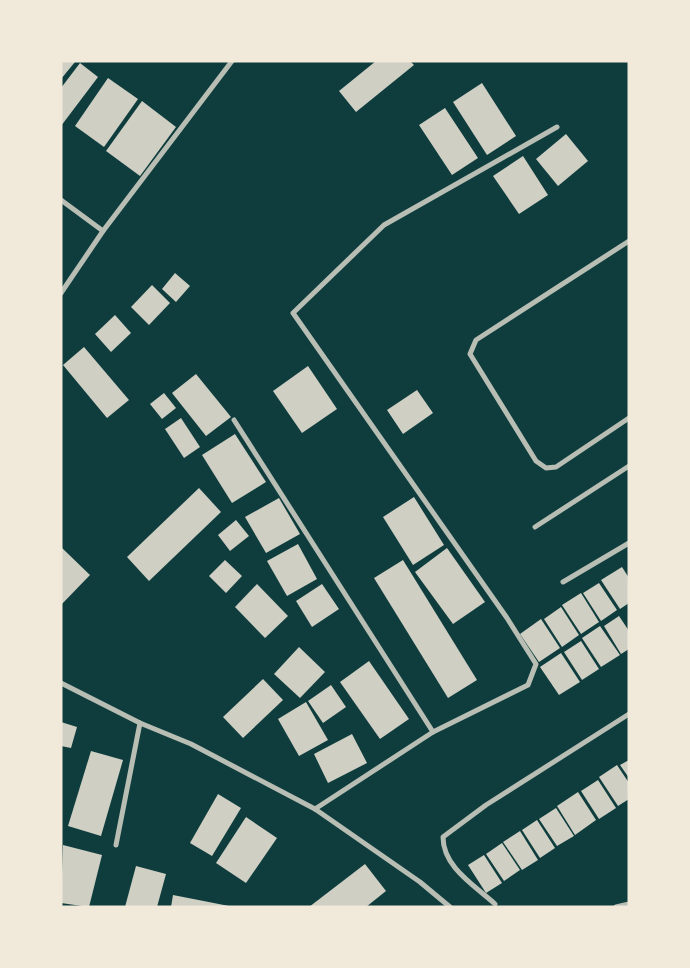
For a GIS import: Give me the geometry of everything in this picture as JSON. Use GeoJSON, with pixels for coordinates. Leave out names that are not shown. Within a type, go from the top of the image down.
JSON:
{"type":"FeatureCollection","features":[{"type":"Feature","properties":{"kind":"street"},"geometry":{"type":"LineString","coordinates":[[61,293],[103,231],[232,61]]}},
{"type":"Feature","properties":{"kind":"street"},"geometry":{"type":"LineString","coordinates":[[315,809],[433,732],[528,685],[536,664],[507,618],[293,313],[384,225],[557,127]]}},
{"type":"Feature","properties":{"kind":"street"},"geometry":{"type":"LineString","coordinates":[[61,200],[103,231]]}},
{"type":"Feature","properties":{"kind":"street"},"geometry":{"type":"LineString","coordinates":[[629,242],[476,340],[470,354],[536,461],[546,468],[556,467],[629,418]]}},
{"type":"Feature","properties":{"kind":"street"},"geometry":{"type":"LineString","coordinates":[[234,420],[433,732]]}},
{"type":"Feature","properties":{"kind":"street"},"geometry":{"type":"LineString","coordinates":[[536,527],[629,466]]}},
{"type":"Feature","properties":{"kind":"street"},"geometry":{"type":"LineString","coordinates":[[563,582],[629,543]]}},
{"type":"Feature","properties":{"kind":"street"},"geometry":{"type":"LineString","coordinates":[[61,683],[140,723],[191,744],[315,809],[420,882],[450,907]]}},
{"type":"Feature","properties":{"kind":"street"},"geometry":{"type":"LineString","coordinates":[[495,904],[451,864],[443,850],[443,836],[486,805],[629,714]]}},
{"type":"Feature","properties":{"kind":"street"},"geometry":{"type":"LineString","coordinates":[[116,845],[140,723]]}},
{"type":"Feature","properties":{"kind":"street"},"geometry":{"type":"LineString","coordinates":[[616,907],[629,904]]}},
{"type":"Feature","properties":{"kind":"building"},"geometry":{"type":"Polygon","coordinates":[[[61,61],[75,62],[61,79],[61,61]]]}},
{"type":"Feature","properties":{"kind":"building"},"geometry":{"type":"Polygon","coordinates":[[[376,61],[410,61],[414,65],[356,112],[339,91],[376,61]]]}},
{"type":"Feature","properties":{"kind":"building"},"geometry":{"type":"Polygon","coordinates":[[[80,63],[98,77],[61,126],[61,88],[80,63]]]}},
{"type":"Feature","properties":{"kind":"building"},"geometry":{"type":"Polygon","coordinates":[[[108,78],[138,99],[104,147],[75,126],[108,78]]]}},
{"type":"Feature","properties":{"kind":"building"},"geometry":{"type":"Polygon","coordinates":[[[482,83],[516,136],[487,155],[453,102],[482,83]]]}},
{"type":"Feature","properties":{"kind":"building"},"geometry":{"type":"Polygon","coordinates":[[[142,101],[176,127],[140,176],[106,151],[142,101]]]}},
{"type":"Feature","properties":{"kind":"building"},"geometry":{"type":"Polygon","coordinates":[[[445,108],[478,158],[452,175],[419,125],[445,108]]]}},
{"type":"Feature","properties":{"kind":"building"},"geometry":{"type":"Polygon","coordinates":[[[566,134],[588,161],[558,186],[536,159],[566,134]]]}},
{"type":"Feature","properties":{"kind":"building"},"geometry":{"type":"Polygon","coordinates":[[[523,156],[548,195],[519,214],[493,176],[523,156]]]}},
{"type":"Feature","properties":{"kind":"building"},"geometry":{"type":"Polygon","coordinates":[[[175,273],[190,286],[176,302],[162,289],[175,273]]]}},
{"type":"Feature","properties":{"kind":"building"},"geometry":{"type":"Polygon","coordinates":[[[152,285],[170,303],[149,325],[131,307],[152,285]]]}},
{"type":"Feature","properties":{"kind":"building"},"geometry":{"type":"Polygon","coordinates":[[[115,315],[131,333],[111,352],[95,334],[115,315]]]}},
{"type":"Feature","properties":{"kind":"building"},"geometry":{"type":"Polygon","coordinates":[[[84,347],[129,400],[107,418],[63,365],[84,347]]]}},
{"type":"Feature","properties":{"kind":"building"},"geometry":{"type":"Polygon","coordinates":[[[308,366],[337,409],[302,433],[273,391],[308,366]]]}},
{"type":"Feature","properties":{"kind":"building"},"geometry":{"type":"Polygon","coordinates":[[[196,374],[231,417],[206,436],[172,393],[196,374]]]}},
{"type":"Feature","properties":{"kind":"building"},"geometry":{"type":"Polygon","coordinates":[[[417,390],[433,413],[403,434],[387,410],[417,390]]]}},
{"type":"Feature","properties":{"kind":"building"},"geometry":{"type":"Polygon","coordinates":[[[164,393],[176,408],[162,419],[150,404],[164,393]]]}},
{"type":"Feature","properties":{"kind":"building"},"geometry":{"type":"Polygon","coordinates":[[[181,418],[200,447],[184,458],[165,429],[181,418]]]}},
{"type":"Feature","properties":{"kind":"building"},"geometry":{"type":"Polygon","coordinates":[[[235,434],[266,482],[232,503],[202,455],[235,434]]]}},
{"type":"Feature","properties":{"kind":"building"},"geometry":{"type":"Polygon","coordinates":[[[199,488],[221,512],[149,581],[127,557],[199,488]]]}},
{"type":"Feature","properties":{"kind":"building"},"geometry":{"type":"Polygon","coordinates":[[[414,497],[444,545],[413,565],[383,517],[414,497]]]}},
{"type":"Feature","properties":{"kind":"building"},"geometry":{"type":"Polygon","coordinates":[[[279,498],[300,534],[266,553],[245,517],[279,498]]]}},
{"type":"Feature","properties":{"kind":"building"},"geometry":{"type":"Polygon","coordinates":[[[236,520],[249,536],[230,551],[218,535],[236,520]]]}},
{"type":"Feature","properties":{"kind":"building"},"geometry":{"type":"Polygon","coordinates":[[[298,544],[317,579],[287,596],[267,561],[298,544]]]}},
{"type":"Feature","properties":{"kind":"building"},"geometry":{"type":"Polygon","coordinates":[[[61,547],[90,575],[61,605],[61,547]]]}},
{"type":"Feature","properties":{"kind":"building"},"geometry":{"type":"Polygon","coordinates":[[[447,548],[485,602],[453,624],[415,572],[447,548]]]}},
{"type":"Feature","properties":{"kind":"building"},"geometry":{"type":"Polygon","coordinates":[[[225,560],[242,576],[226,593],[209,576],[225,560]]]}},
{"type":"Feature","properties":{"kind":"building"},"geometry":{"type":"Polygon","coordinates":[[[403,560],[477,680],[448,698],[374,578],[403,560]]]}},
{"type":"Feature","properties":{"kind":"building"},"geometry":{"type":"Polygon","coordinates":[[[622,567],[629,578],[629,603],[620,609],[601,580],[622,567]]]}},
{"type":"Feature","properties":{"kind":"building"},"geometry":{"type":"Polygon","coordinates":[[[599,583],[617,610],[601,621],[583,593],[599,583]]]}},
{"type":"Feature","properties":{"kind":"building"},"geometry":{"type":"Polygon","coordinates":[[[257,584],[288,616],[265,638],[235,607],[257,584]]]}},
{"type":"Feature","properties":{"kind":"building"},"geometry":{"type":"Polygon","coordinates":[[[322,584],[339,609],[312,627],[296,601],[322,584]]]}},
{"type":"Feature","properties":{"kind":"building"},"geometry":{"type":"Polygon","coordinates":[[[581,593],[599,622],[581,634],[562,605],[581,593]]]}},
{"type":"Feature","properties":{"kind":"building"},"geometry":{"type":"Polygon","coordinates":[[[561,607],[579,635],[562,647],[544,619],[561,607]]]}},
{"type":"Feature","properties":{"kind":"building"},"geometry":{"type":"Polygon","coordinates":[[[619,616],[629,631],[629,649],[621,654],[604,626],[619,616]]]}},
{"type":"Feature","properties":{"kind":"building"},"geometry":{"type":"Polygon","coordinates":[[[541,619],[560,648],[539,662],[520,634],[541,619]]]}},
{"type":"Feature","properties":{"kind":"building"},"geometry":{"type":"Polygon","coordinates":[[[600,626],[620,655],[601,667],[582,638],[600,626]]]}},
{"type":"Feature","properties":{"kind":"building"},"geometry":{"type":"Polygon","coordinates":[[[581,641],[599,669],[582,680],[564,652],[581,641]]]}},
{"type":"Feature","properties":{"kind":"building"},"geometry":{"type":"Polygon","coordinates":[[[299,647],[325,672],[300,698],[274,674],[299,647]]]}},
{"type":"Feature","properties":{"kind":"building"},"geometry":{"type":"Polygon","coordinates":[[[561,653],[580,682],[559,695],[540,667],[561,653]]]}},
{"type":"Feature","properties":{"kind":"building"},"geometry":{"type":"Polygon","coordinates":[[[369,661],[409,719],[380,739],[340,682],[369,661]]]}},
{"type":"Feature","properties":{"kind":"building"},"geometry":{"type":"Polygon","coordinates":[[[263,679],[283,700],[243,738],[223,717],[263,679]]]}},
{"type":"Feature","properties":{"kind":"building"},"geometry":{"type":"Polygon","coordinates":[[[331,685],[346,707],[323,723],[308,701],[331,685]]]}},
{"type":"Feature","properties":{"kind":"building"},"geometry":{"type":"Polygon","coordinates":[[[306,702],[328,740],[299,756],[278,719],[306,702]]]}},
{"type":"Feature","properties":{"kind":"building"},"geometry":{"type":"Polygon","coordinates":[[[61,722],[77,727],[71,748],[61,746],[61,722]]]}},
{"type":"Feature","properties":{"kind":"building"},"geometry":{"type":"Polygon","coordinates":[[[352,734],[367,763],[328,783],[314,754],[352,734]]]}},
{"type":"Feature","properties":{"kind":"building"},"geometry":{"type":"Polygon","coordinates":[[[91,751],[123,760],[101,836],[68,826],[91,751]]]}},
{"type":"Feature","properties":{"kind":"building"},"geometry":{"type":"Polygon","coordinates":[[[629,760],[629,778],[620,765],[629,760]]]}},
{"type":"Feature","properties":{"kind":"building"},"geometry":{"type":"Polygon","coordinates":[[[617,765],[629,783],[629,799],[618,806],[599,777],[617,765]]]}},
{"type":"Feature","properties":{"kind":"building"},"geometry":{"type":"Polygon","coordinates":[[[598,780],[616,808],[599,819],[581,791],[598,780]]]}},
{"type":"Feature","properties":{"kind":"building"},"geometry":{"type":"Polygon","coordinates":[[[578,792],[596,820],[575,835],[557,806],[578,792]]]}},
{"type":"Feature","properties":{"kind":"building"},"geometry":{"type":"Polygon","coordinates":[[[218,794],[241,808],[212,856],[190,843],[218,794]]]}},
{"type":"Feature","properties":{"kind":"building"},"geometry":{"type":"Polygon","coordinates":[[[556,808],[574,836],[557,846],[539,819],[556,808]]]}},
{"type":"Feature","properties":{"kind":"building"},"geometry":{"type":"Polygon","coordinates":[[[246,817],[277,838],[246,883],[216,863],[246,817]]]}},
{"type":"Feature","properties":{"kind":"building"},"geometry":{"type":"Polygon","coordinates":[[[537,820],[555,848],[540,858],[522,830],[537,820]]]}},
{"type":"Feature","properties":{"kind":"building"},"geometry":{"type":"Polygon","coordinates":[[[520,831],[538,860],[522,870],[503,842],[520,831]]]}},
{"type":"Feature","properties":{"kind":"building"},"geometry":{"type":"Polygon","coordinates":[[[502,843],[520,870],[504,881],[486,854],[502,843]]]}},
{"type":"Feature","properties":{"kind":"building"},"geometry":{"type":"Polygon","coordinates":[[[63,845],[102,855],[89,907],[61,903],[63,845]]]}},
{"type":"Feature","properties":{"kind":"building"},"geometry":{"type":"Polygon","coordinates":[[[484,855],[502,883],[486,893],[468,865],[484,855]]]}},
{"type":"Feature","properties":{"kind":"building"},"geometry":{"type":"Polygon","coordinates":[[[365,864],[386,891],[366,907],[309,907],[365,864]]]}},
{"type":"Feature","properties":{"kind":"building"},"geometry":{"type":"Polygon","coordinates":[[[136,866],[166,874],[157,907],[125,907],[136,866]]]}},
{"type":"Feature","properties":{"kind":"building"},"geometry":{"type":"Polygon","coordinates":[[[173,895],[229,906],[229,907],[171,907],[173,895]]]}}]}
